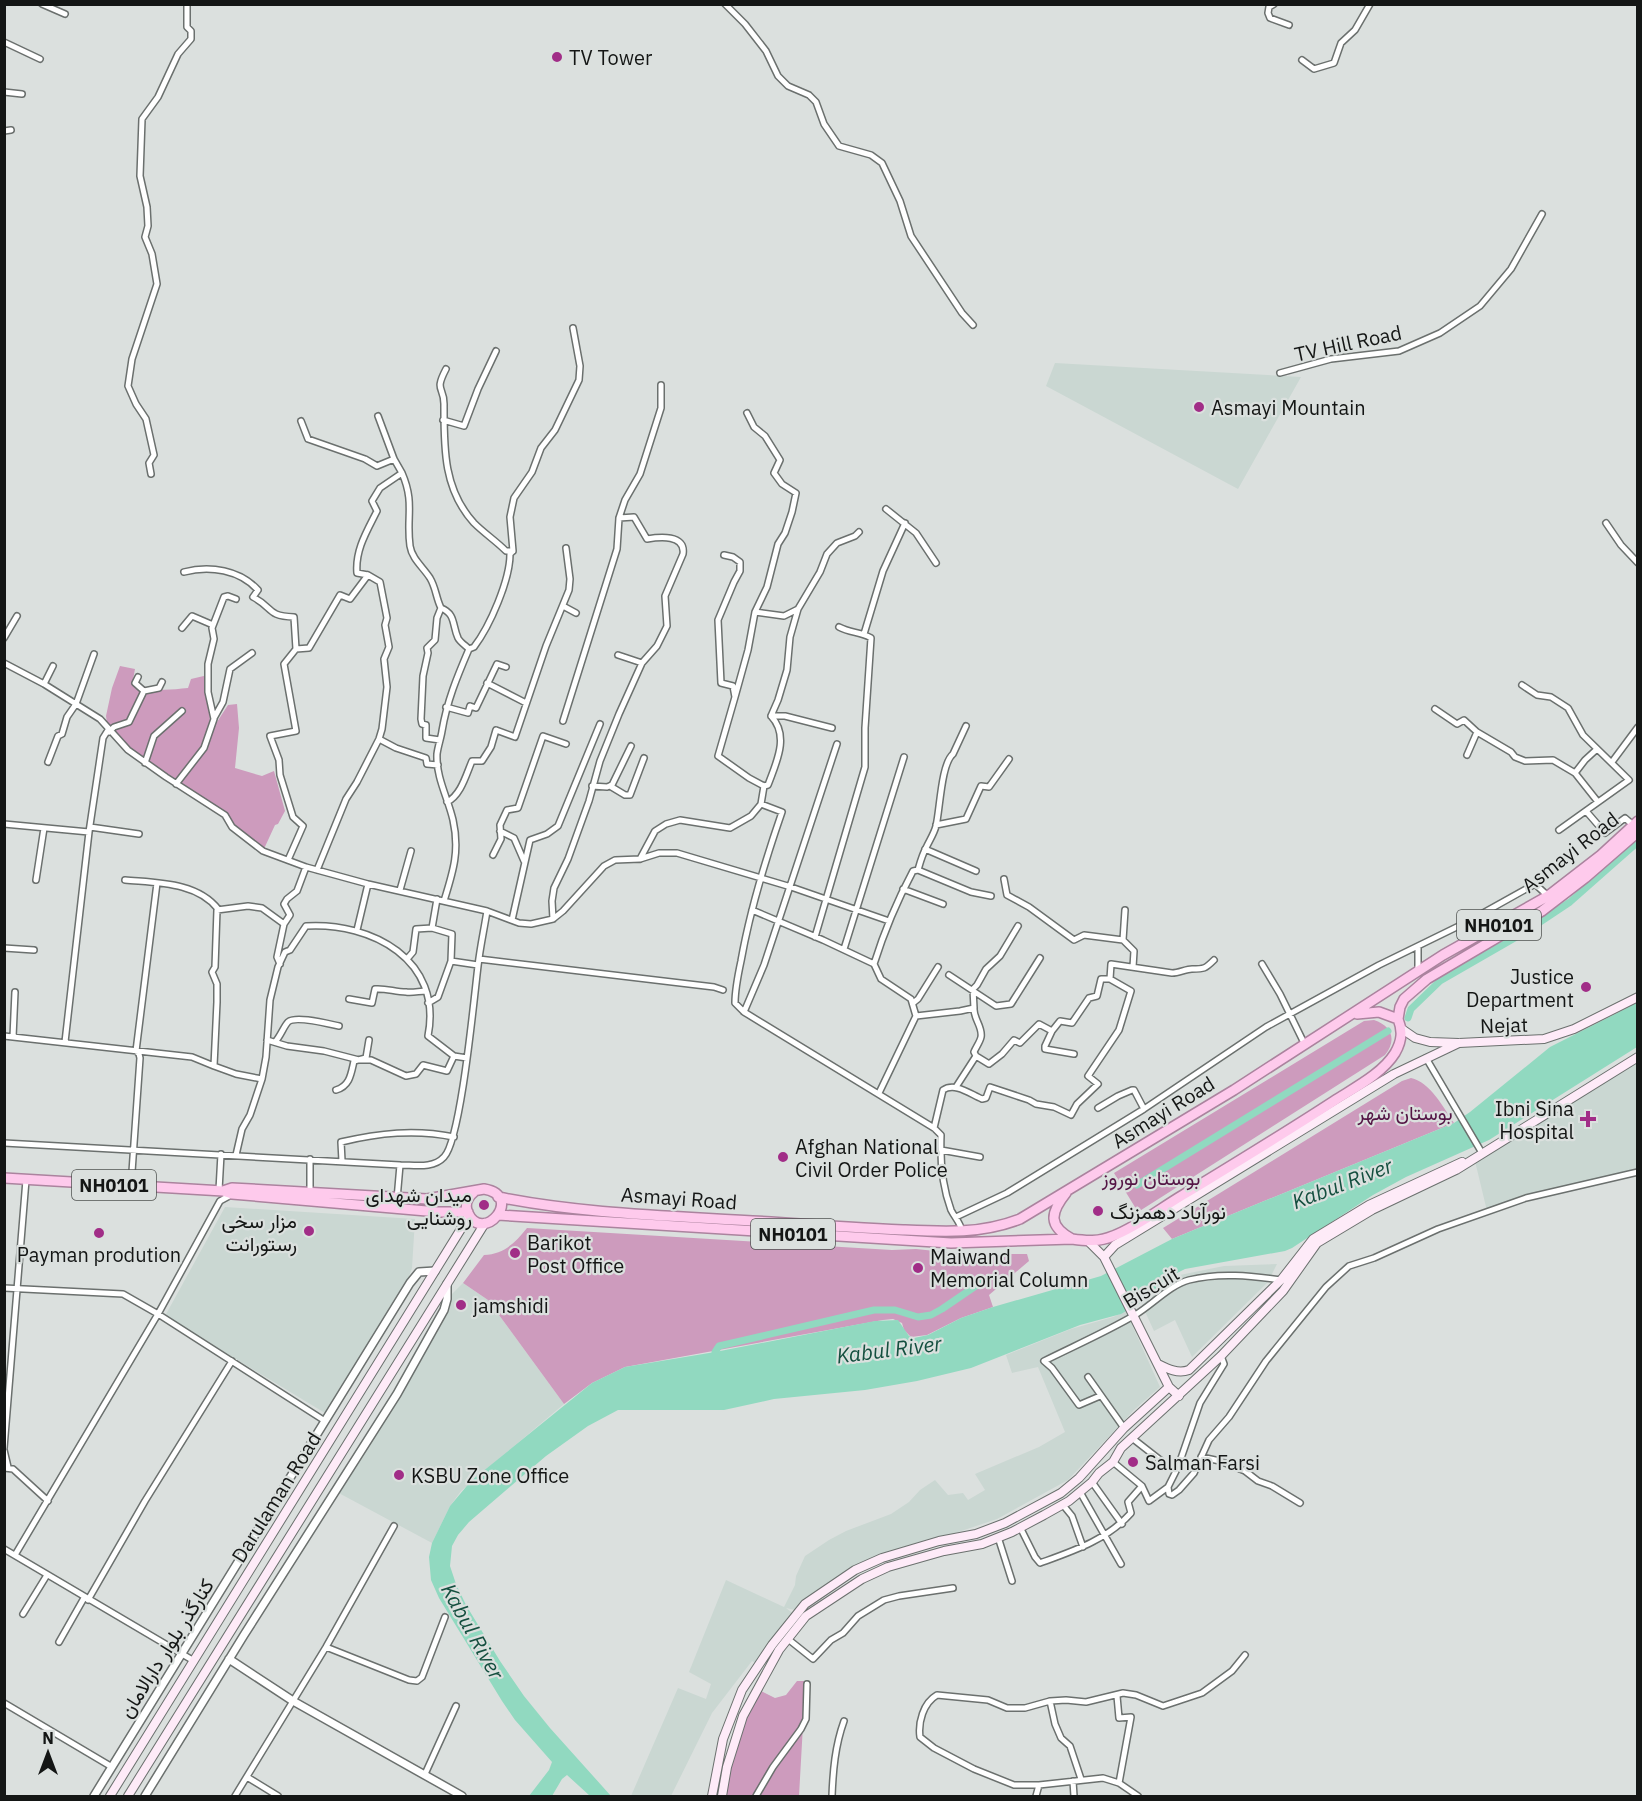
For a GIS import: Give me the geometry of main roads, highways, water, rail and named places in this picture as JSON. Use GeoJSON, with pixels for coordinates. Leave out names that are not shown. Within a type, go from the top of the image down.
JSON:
{"type":"FeatureCollection","features":[{"type":"Feature","properties":{"kind":"highway","name":"Asmayi Road"},"geometry":{"type":"LineString","coordinates":[[498,1197],[537,1205],[859,1228],[963,1232],[1006,1224],[1020,1219],[1122,1159],[1305,1045],[1418,970],[1548,896],[1636,826]]}},
{"type":"Feature","properties":{"kind":"highway","name":"Asmayi Road"},"geometry":{"type":"LineString","coordinates":[[1398,1019],[1404,999],[1427,979],[1542,911],[1585,878],[1636,826]]}},
{"type":"Feature","properties":{"kind":"highway","name":"NH0101"},"geometry":{"type":"LineString","coordinates":[[1350,1016],[1379,1012],[1398,1019]]}},
{"type":"Feature","properties":{"kind":"highway"},"geometry":{"type":"LineString","coordinates":[[1398,1019],[1402,1029]]}},
{"type":"Feature","properties":{"kind":"highway","name":"Asmayi Road"},"geometry":{"type":"LineString","coordinates":[[498,1215],[931,1242],[1072,1239],[1088,1241],[1112,1237],[1254,1152],[1364,1081],[1387,1063],[1401,1039],[1402,1029]]}},
{"type":"Feature","properties":{"kind":"highway","name":"NH0101"},"geometry":{"type":"LineString","coordinates":[[4,1179],[427,1199],[490,1190],[498,1197]]}},
{"type":"Feature","properties":{"kind":"highway","name":"NH0101"},"geometry":{"type":"LineString","coordinates":[[1070,1189],[1059,1201],[1054,1216],[1056,1228],[1072,1239]]}},
{"type":"Feature","properties":{"kind":"highway","name":"NH0101"},"geometry":{"type":"LineString","coordinates":[[226,1191],[468,1214],[479,1222],[485,1223]]}},
{"type":"Feature","properties":{"kind":"highway"},"geometry":{"type":"LineString","coordinates":[[468,1214],[467,1201],[474,1192]]}},
{"type":"Feature","properties":{"kind":"highway"},"geometry":{"type":"LineString","coordinates":[[485,1223],[495,1220],[498,1215],[501,1206],[498,1197]]}},
{"type":"Feature","properties":{"kind":"main road","name":"Nejat"},"geometry":{"type":"LineString","coordinates":[[1402,1029],[1415,1038],[1430,1042],[1531,1041],[1555,1037],[1638,998]]}},
{"type":"Feature","properties":{"kind":"main road"},"geometry":{"type":"LineString","coordinates":[[1104,1257],[1115,1245],[1394,1074],[1459,1043]]}},
{"type":"Feature","properties":{"kind":"main road"},"geometry":{"type":"LineString","coordinates":[[1158,1364],[1175,1371],[1189,1370],[1281,1280],[1313,1239],[1369,1205],[1508,1139],[1638,1057]]}},
{"type":"Feature","properties":{"kind":"main road"},"geometry":{"type":"LineString","coordinates":[[722,1797],[727,1767],[742,1716],[765,1674],[806,1616],[862,1579],[888,1568],[944,1551],[982,1544],[1063,1505],[1092,1482],[1113,1462],[1121,1448],[1221,1356],[1283,1292],[1317,1243],[1372,1210],[1456,1170],[1478,1153]]}},
{"type":"Feature","properties":{"kind":"main road","name":"Darulaman Road"},"geometry":{"type":"LineString","coordinates":[[110,1797],[468,1214]]}},
{"type":"Feature","properties":{"kind":"main road","name":"Darulaman Road"},"geometry":{"type":"LineString","coordinates":[[128,1797],[485,1223]]}},
{"type":"Feature","properties":{"kind":"main road"},"geometry":{"type":"LineString","coordinates":[[1088,1241],[1104,1257],[1169,1387],[1179,1396]]}},
{"type":"Feature","properties":{"kind":"main road"},"geometry":{"type":"LineString","coordinates":[[712,1797],[723,1739],[742,1690],[772,1645],[806,1604],[855,1570],[882,1558],[976,1534],[1061,1493],[1124,1428],[1169,1387]]}},
{"type":"Feature","properties":{"kind":"water","name":"Kabul River"},"geometry":{"type":"Polygon","coordinates":[[[1637,1003],[1637,1047],[1489,1140],[1406,1177],[1373,1195],[1285,1251],[1185,1269],[1167,1278],[1139,1304],[1121,1314],[1080,1325],[971,1368],[865,1390],[774,1399],[724,1410],[618,1410],[588,1426],[546,1456],[469,1522],[452,1546],[450,1566],[466,1605],[524,1696],[611,1796],[590,1796],[567,1775],[552,1796],[529,1796],[549,1770],[552,1762],[515,1720],[439,1598],[431,1580],[429,1557],[432,1543],[450,1506],[471,1481],[592,1383],[625,1367],[875,1321],[898,1320],[909,1336],[914,1338],[928,1335],[961,1318],[993,1307],[1101,1276],[1172,1239],[1454,1123],[1550,1047],[1637,1003]]]}},
{"type":"Feature","properties":{"kind":"waterway"},"geometry":{"type":"LineString","coordinates":[[1408,1018],[1411,1009],[1440,981],[1525,932],[1570,902],[1638,842]]}},
{"type":"Feature","properties":{"kind":"waterway"},"geometry":{"type":"LineString","coordinates":[[1137,1185],[1388,1031]]}},
{"type":"Feature","properties":{"kind":"waterway"},"geometry":{"type":"LineString","coordinates":[[717,1359],[715,1352],[719,1346],[874,1310],[895,1310],[918,1317],[931,1315],[983,1281]]}},
{"type":"Feature","properties":{"kind":"place","name":"TV Tower"},"geometry":{"type":"Point","coordinates":[557,57]}},
{"type":"Feature","properties":{"kind":"place","name":"Asmayi Mountain"},"geometry":{"type":"Point","coordinates":[1199,407]}},
{"type":"Feature","properties":{"kind":"place","name":"Justice Department"},"geometry":{"type":"Point","coordinates":[1586,987]}},
{"type":"Feature","properties":{"kind":"place","name":"Ibni Sina Hospital"},"geometry":{"type":"Point","coordinates":[1588,1119]}},
{"type":"Feature","properties":{"kind":"place","name":"Afghan National Civil Order Police"},"geometry":{"type":"Point","coordinates":[783,1157]}},
{"type":"Feature","properties":{"kind":"place","name":"میدان شهدای روشنایی"},"geometry":{"type":"Point","coordinates":[484,1205]}},
{"type":"Feature","properties":{"kind":"place","name":"نورآباد دهمزنگ"},"geometry":{"type":"Point","coordinates":[1098,1211]}},
{"type":"Feature","properties":{"kind":"place","name":"مزار سخی رستورانت"},"geometry":{"type":"Point","coordinates":[309,1231]}},
{"type":"Feature","properties":{"kind":"place","name":"Payman prodution"},"geometry":{"type":"Point","coordinates":[99,1233]}},
{"type":"Feature","properties":{"kind":"place","name":"Barikot Post Office"},"geometry":{"type":"Point","coordinates":[515,1253]}},
{"type":"Feature","properties":{"kind":"place","name":"Maiwand Memorial Column"},"geometry":{"type":"Point","coordinates":[918,1268]}},
{"type":"Feature","properties":{"kind":"place","name":"jamshidi"},"geometry":{"type":"Point","coordinates":[461,1305]}},
{"type":"Feature","properties":{"kind":"place","name":"Salman Farsi"},"geometry":{"type":"Point","coordinates":[1133,1462]}},
{"type":"Feature","properties":{"kind":"place","name":"KSBU Zone Office"},"geometry":{"type":"Point","coordinates":[399,1475]}},
{"type":"Feature","properties":{"kind":"park label","name":"بوستان شهر"},"geometry":{"type":"Point","coordinates":[1405,1112]}},
{"type":"Feature","properties":{"kind":"park label","name":"بوستان نوروز"},"geometry":{"type":"Point","coordinates":[1151,1177]}}]}
